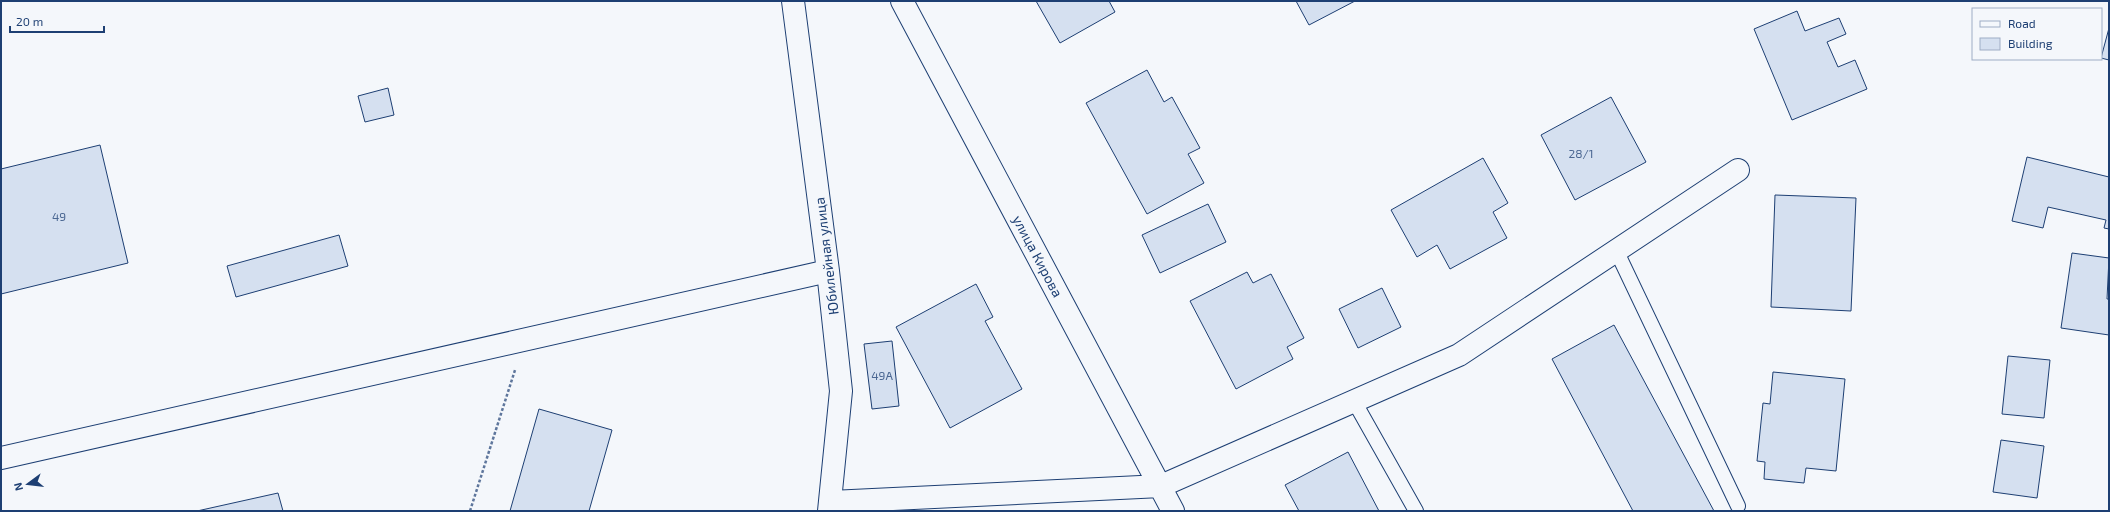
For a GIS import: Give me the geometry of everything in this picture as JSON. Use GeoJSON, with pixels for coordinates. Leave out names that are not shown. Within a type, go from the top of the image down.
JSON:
{"type":"FeatureCollection","features":[{"type":"Feature","properties":{"kind":"street","name":"Юбилейная улица"},"geometry":{"type":"LineString","coordinates":[[793,1],[828,271],[841,390],[830,507]]}},
{"type":"Feature","properties":{"kind":"street","name":"улица Кирова"},"geometry":{"type":"LineString","coordinates":[[902,1],[1174,511]]}},
{"type":"Feature","properties":{"kind":"street"},"geometry":{"type":"LineString","coordinates":[[830,507],[1161,486],[1459,355],[1738,170]]}},
{"type":"Feature","properties":{"kind":"street"},"geometry":{"type":"LineString","coordinates":[[1,458],[828,271]]}},
{"type":"Feature","properties":{"kind":"lane"},"geometry":{"type":"LineString","coordinates":[[1616,250],[1738,506]]}},
{"type":"Feature","properties":{"kind":"lane"},"geometry":{"type":"LineString","coordinates":[[1354,401],[1416,511]]}},
{"type":"Feature","properties":{"kind":"path"},"geometry":{"type":"LineString","coordinates":[[470,511],[524,340]]}},
{"type":"Feature","properties":{"kind":"building"},"geometry":{"type":"Polygon","coordinates":[[[1036,1],[1109,1],[1115,12],[1060,43],[1036,1]]]}},
{"type":"Feature","properties":{"kind":"building"},"geometry":{"type":"Polygon","coordinates":[[[1296,1],[1355,1],[1309,25],[1296,1]]]}},
{"type":"Feature","properties":{"kind":"building"},"geometry":{"type":"Polygon","coordinates":[[[1797,11],[1805,31],[1839,18],[1846,34],[1827,42],[1838,67],[1855,60],[1867,89],[1792,120],[1754,29],[1797,11]]]}},
{"type":"Feature","properties":{"kind":"building"},"geometry":{"type":"Polygon","coordinates":[[[2109,28],[2109,60],[2102,58],[2109,28]]]}},
{"type":"Feature","properties":{"kind":"building"},"geometry":{"type":"Polygon","coordinates":[[[1147,70],[1164,102],[1172,97],[1200,148],[1188,154],[1204,183],[1147,214],[1086,103],[1147,70]]]}},
{"type":"Feature","properties":{"kind":"building"},"geometry":{"type":"Polygon","coordinates":[[[388,88],[394,115],[365,122],[358,96],[388,88]]]}},
{"type":"Feature","properties":{"kind":"building"},"geometry":{"type":"Polygon","coordinates":[[[1611,97],[1646,162],[1575,200],[1541,135],[1611,97]]]}},
{"type":"Feature","properties":{"kind":"building"},"geometry":{"type":"Polygon","coordinates":[[[100,145],[128,263],[1,294],[1,169],[100,145]]]}},
{"type":"Feature","properties":{"kind":"building"},"geometry":{"type":"Polygon","coordinates":[[[2027,157],[2109,177],[2109,229],[2104,228],[2106,220],[2048,207],[2043,228],[2012,221],[2027,157]]]}},
{"type":"Feature","properties":{"kind":"building"},"geometry":{"type":"Polygon","coordinates":[[[1483,158],[1508,203],[1493,212],[1507,238],[1450,269],[1437,245],[1417,257],[1391,210],[1483,158]]]}},
{"type":"Feature","properties":{"kind":"building"},"geometry":{"type":"Polygon","coordinates":[[[1775,195],[1856,198],[1851,311],[1771,307],[1775,195]]]}},
{"type":"Feature","properties":{"kind":"building"},"geometry":{"type":"Polygon","coordinates":[[[1208,204],[1226,242],[1160,273],[1142,235],[1208,204]]]}},
{"type":"Feature","properties":{"kind":"building"},"geometry":{"type":"Polygon","coordinates":[[[339,235],[348,266],[236,297],[227,266],[339,235]]]}},
{"type":"Feature","properties":{"kind":"building"},"geometry":{"type":"Polygon","coordinates":[[[2072,253],[2109,258],[2107,299],[2109,299],[2109,335],[2061,328],[2072,253]]]}},
{"type":"Feature","properties":{"kind":"building"},"geometry":{"type":"Polygon","coordinates":[[[1247,272],[1253,283],[1271,274],[1304,338],[1287,347],[1293,359],[1236,389],[1190,301],[1247,272]]]}},
{"type":"Feature","properties":{"kind":"building"},"geometry":{"type":"Polygon","coordinates":[[[976,284],[993,317],[985,321],[1022,389],[950,428],[896,327],[976,284]]]}},
{"type":"Feature","properties":{"kind":"building"},"geometry":{"type":"Polygon","coordinates":[[[1382,288],[1401,327],[1358,348],[1339,309],[1382,288]]]}},
{"type":"Feature","properties":{"kind":"building"},"geometry":{"type":"Polygon","coordinates":[[[1614,325],[1714,511],[1633,511],[1552,359],[1614,325]]]}},
{"type":"Feature","properties":{"kind":"building"},"geometry":{"type":"Polygon","coordinates":[[[892,341],[899,406],[872,409],[864,344],[892,341]]]}},
{"type":"Feature","properties":{"kind":"building"},"geometry":{"type":"Polygon","coordinates":[[[2008,356],[2050,360],[2044,418],[2002,414],[2008,356]]]}},
{"type":"Feature","properties":{"kind":"building"},"geometry":{"type":"Polygon","coordinates":[[[1773,372],[1845,379],[1836,471],[1806,468],[1804,483],[1764,479],[1765,462],[1757,461],[1763,403],[1770,404],[1773,372]]]}},
{"type":"Feature","properties":{"kind":"building"},"geometry":{"type":"Polygon","coordinates":[[[539,409],[612,430],[589,511],[510,511],[539,409]]]}},
{"type":"Feature","properties":{"kind":"building"},"geometry":{"type":"Polygon","coordinates":[[[2001,440],[2044,446],[2037,498],[1993,492],[2001,440]]]}},
{"type":"Feature","properties":{"kind":"building"},"geometry":{"type":"Polygon","coordinates":[[[1348,452],[1379,511],[1299,511],[1285,485],[1348,452]]]}},
{"type":"Feature","properties":{"kind":"building"},"geometry":{"type":"Polygon","coordinates":[[[278,493],[283,511],[197,511],[278,493]]]}}]}
